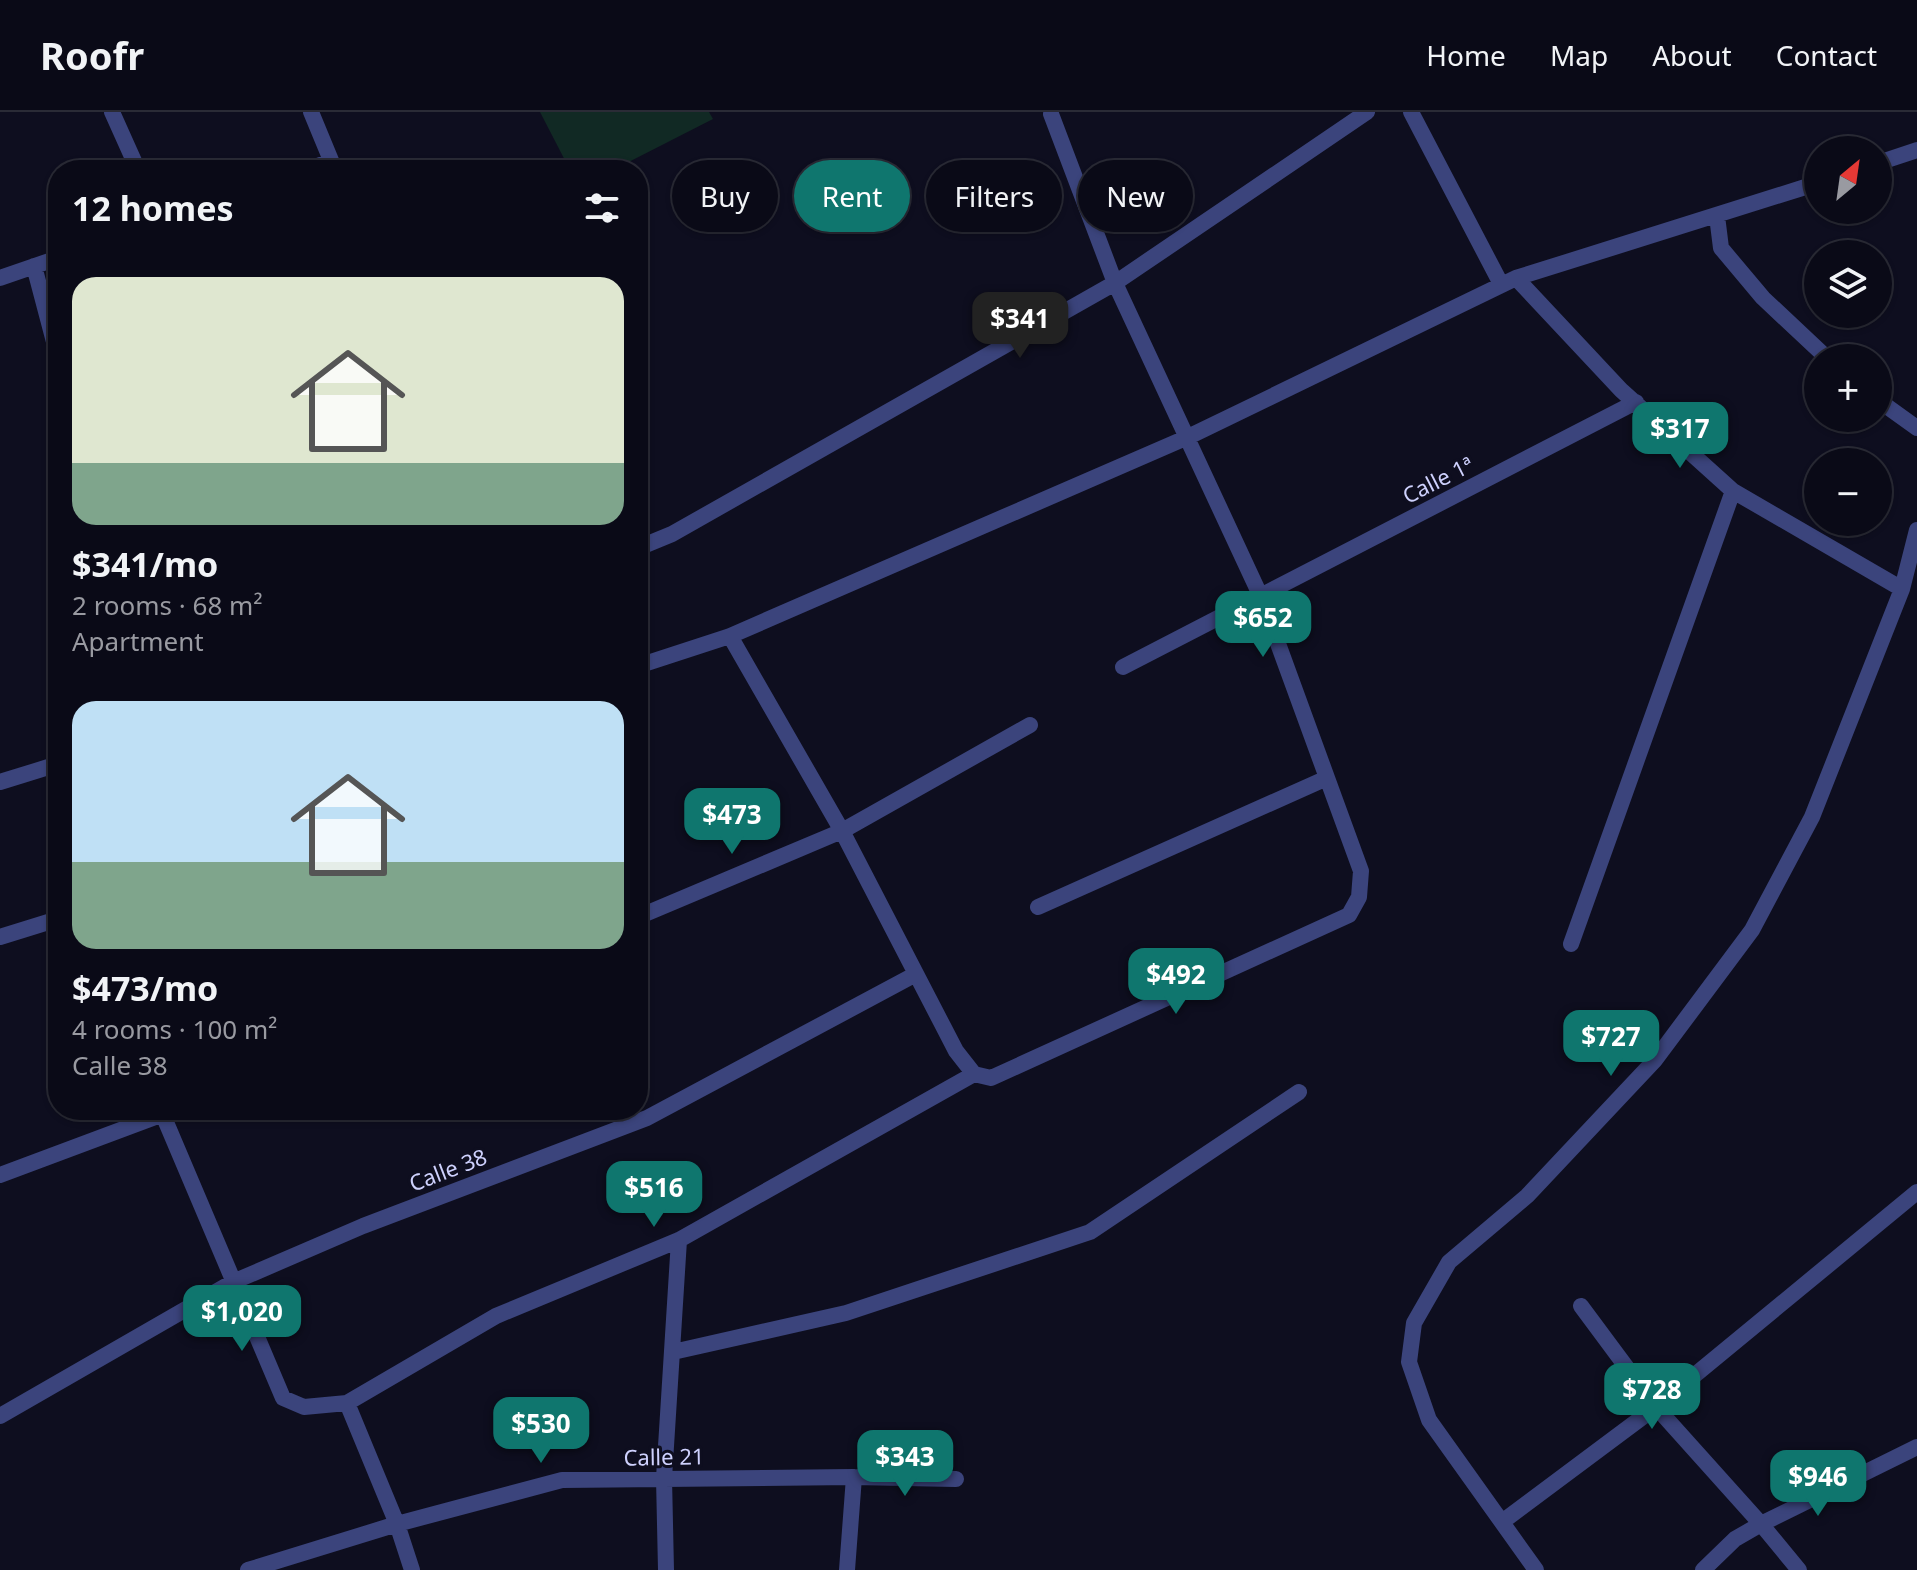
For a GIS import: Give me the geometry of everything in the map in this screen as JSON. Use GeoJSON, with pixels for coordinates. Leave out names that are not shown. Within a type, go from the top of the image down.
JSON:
{"type":"FeatureCollection","features":[{"type":"Feature","properties":{"kind":"street"},"geometry":{"type":"LineString","coordinates":[[112,112],[134,160]]}},
{"type":"Feature","properties":{"kind":"street"},"geometry":{"type":"LineString","coordinates":[[311,112],[331,160]]}},
{"type":"Feature","properties":{"kind":"street"},"geometry":{"type":"LineString","coordinates":[[648,544],[672,534],[1115,283],[1367,112]]}},
{"type":"Feature","properties":{"kind":"street"},"geometry":{"type":"LineString","coordinates":[[1411,112],[1508,281],[1733,491],[1902,589]]}},
{"type":"Feature","properties":{"kind":"street"},"geometry":{"type":"LineString","coordinates":[[730,636],[842,831],[956,1051],[974,1074],[991,1078],[1349,915],[1359,897],[1361,871],[1261,597],[1115,283],[1051,114]]}},
{"type":"Feature","properties":{"kind":"street"},"geometry":{"type":"LineString","coordinates":[[1892,158],[1917,150]]}},
{"type":"Feature","properties":{"kind":"street"},"geometry":{"type":"LineString","coordinates":[[648,663],[730,636],[1188,437],[1508,281],[1804,188]]}},
{"type":"Feature","properties":{"kind":"street"},"geometry":{"type":"LineString","coordinates":[[1717,216],[1721,248],[1763,298],[1812,344]]}},
{"type":"Feature","properties":{"kind":"street"},"geometry":{"type":"LineString","coordinates":[[0,278],[48,261]]}},
{"type":"Feature","properties":{"kind":"street"},"geometry":{"type":"LineString","coordinates":[[34,266],[48,319]]}},
{"type":"Feature","properties":{"kind":"street","name":"Calle 1ª"},"geometry":{"type":"LineString","coordinates":[[1123,667],[1636,402]]}},
{"type":"Feature","properties":{"kind":"street"},"geometry":{"type":"LineString","coordinates":[[1892,410],[1917,428]]}},
{"type":"Feature","properties":{"kind":"street"},"geometry":{"type":"LineString","coordinates":[[1571,944],[1733,491]]}},
{"type":"Feature","properties":{"kind":"street"},"geometry":{"type":"LineString","coordinates":[[1536,1570],[1429,1420],[1409,1362],[1414,1323],[1449,1262],[1527,1196],[1655,1060],[1752,930],[1812,817],[1902,589],[1917,530]]}},
{"type":"Feature","properties":{"kind":"street"},"geometry":{"type":"LineString","coordinates":[[648,913],[842,831],[1030,725]]}},
{"type":"Feature","properties":{"kind":"street"},"geometry":{"type":"LineString","coordinates":[[0,782],[48,767]]}},
{"type":"Feature","properties":{"kind":"street"},"geometry":{"type":"LineString","coordinates":[[1038,907],[1327,778]]}},
{"type":"Feature","properties":{"kind":"street"},"geometry":{"type":"LineString","coordinates":[[0,937],[48,922]]}},
{"type":"Feature","properties":{"kind":"street","name":"Calle 38"},"geometry":{"type":"LineString","coordinates":[[648,1117],[916,974]]}},
{"type":"Feature","properties":{"kind":"street"},"geometry":{"type":"LineString","coordinates":[[172,1120],[233,1282],[283,1398],[304,1407],[347,1403],[496,1316],[679,1240],[974,1074]]}},
{"type":"Feature","properties":{"kind":"street"},"geometry":{"type":"LineString","coordinates":[[673,1352],[846,1313],[1090,1232],[1299,1092]]}},
{"type":"Feature","properties":{"kind":"street"},"geometry":{"type":"LineString","coordinates":[[0,1175],[148,1120]]}},
{"type":"Feature","properties":{"kind":"street","name":"Calle 38"},"geometry":{"type":"LineString","coordinates":[[0,1416],[233,1282],[363,1226],[642,1120]]}},
{"type":"Feature","properties":{"kind":"street"},"geometry":{"type":"LineString","coordinates":[[1502,1522],[1656,1407],[1917,1192]]}},
{"type":"Feature","properties":{"kind":"street"},"geometry":{"type":"LineString","coordinates":[[666,1570],[664,1478],[679,1240]]}},
{"type":"Feature","properties":{"kind":"street"},"geometry":{"type":"LineString","coordinates":[[1581,1306],[1656,1407],[1799,1570]]}},
{"type":"Feature","properties":{"kind":"street"},"geometry":{"type":"LineString","coordinates":[[347,1403],[397,1524],[412,1570]]}},
{"type":"Feature","properties":{"kind":"street"},"geometry":{"type":"LineString","coordinates":[[1703,1570],[1735,1539],[1761,1524],[1916,1449]]}},
{"type":"Feature","properties":{"kind":"street"},"geometry":{"type":"LineString","coordinates":[[847,1570],[854,1477]]}},
{"type":"Feature","properties":{"kind":"street","name":"Calle 21"},"geometry":{"type":"LineString","coordinates":[[251,1569],[397,1524],[562,1480],[956,1479]]}},
{"type":"Feature","properties":{"kind":"green space"},"geometry":{"type":"Polygon","coordinates":[[[540,112],[709,112],[713,119],[633,160],[565,160],[540,112]]]}}]}
